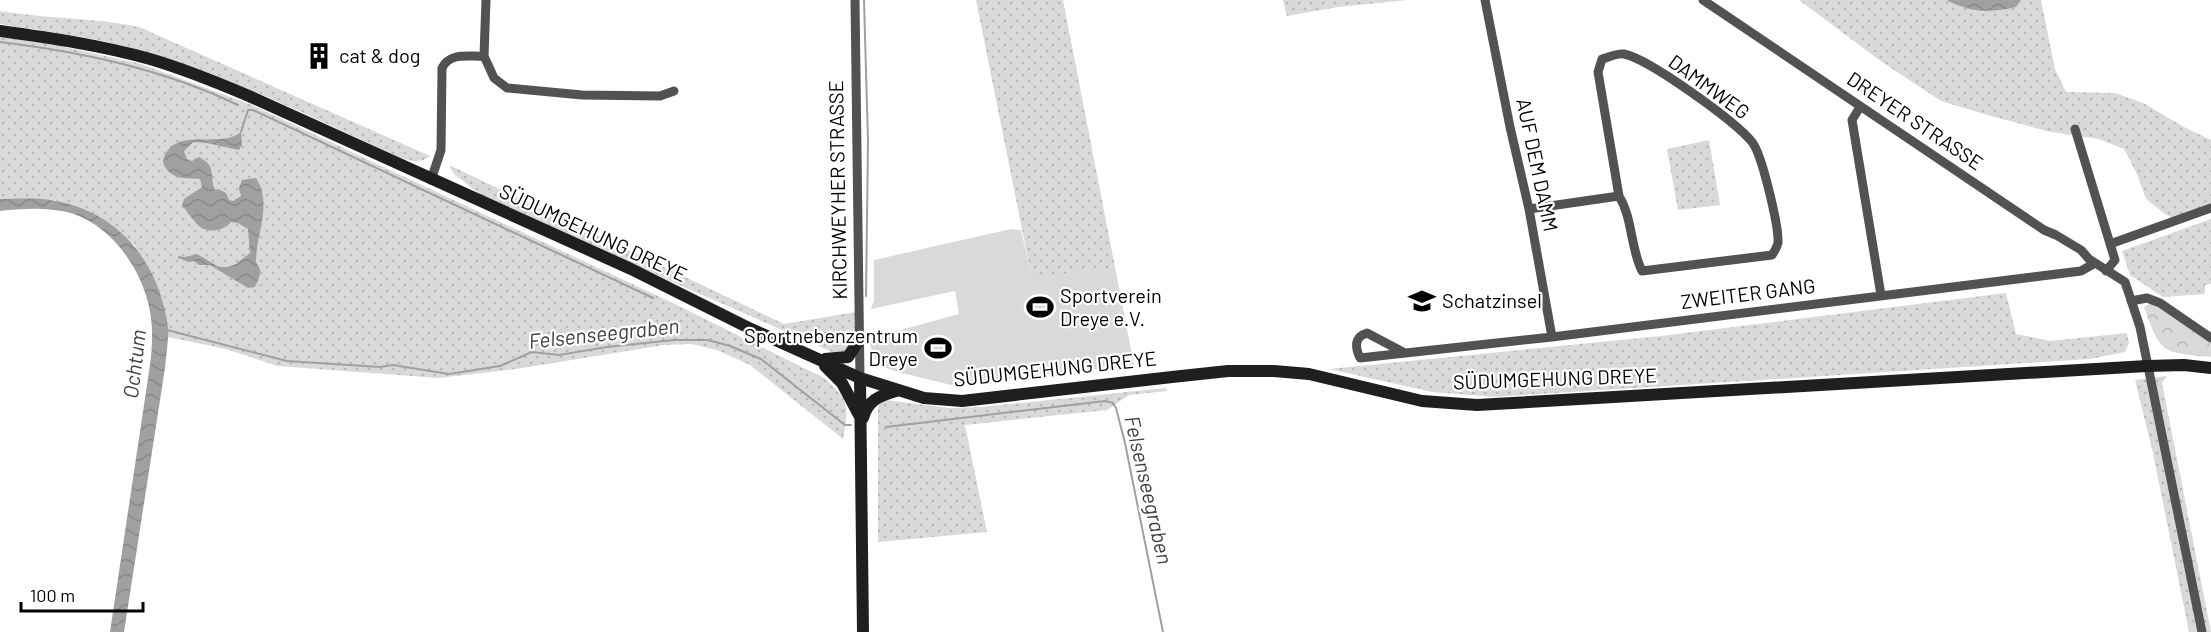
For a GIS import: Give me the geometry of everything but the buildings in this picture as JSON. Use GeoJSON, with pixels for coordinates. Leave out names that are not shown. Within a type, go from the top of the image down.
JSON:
{"type":"FeatureCollection","features":[{"type":"Feature","properties":{"kind":"main road","name":"SÜDUMGEHUNG DREYE"},"geometry":{"type":"LineString","coordinates":[[0,31],[109,49],[150,59],[198,75],[631,269],[741,324],[860,378],[924,398],[962,401],[1183,375],[1228,371],[1274,371],[1310,374],[1422,401],[1486,405],[2147,366],[2184,365],[2211,368]]}},
{"type":"Feature","properties":{"kind":"main road"},"geometry":{"type":"LineString","coordinates":[[816,358],[842,359],[848,357],[859,340]]}},
{"type":"Feature","properties":{"kind":"main road"},"geometry":{"type":"LineString","coordinates":[[816,358],[842,383],[862,422]]}},
{"type":"Feature","properties":{"kind":"main road","name":"KIRCHWEYHER STRASSE"},"geometry":{"type":"LineString","coordinates":[[860,378],[863,632]]}},
{"type":"Feature","properties":{"kind":"main road"},"geometry":{"type":"LineString","coordinates":[[862,422],[866,408],[874,399],[896,391]]}},
{"type":"Feature","properties":{"kind":"street"},"geometry":{"type":"LineString","coordinates":[[486,0],[484,56],[494,78],[507,88],[582,95],[660,96],[674,91]]}},
{"type":"Feature","properties":{"kind":"street","name":"KIRCHWEYHER STRASSE"},"geometry":{"type":"LineString","coordinates":[[855,0],[860,378]]}},
{"type":"Feature","properties":{"kind":"street","name":"AUF DEM DAMM"},"geometry":{"type":"LineString","coordinates":[[1485,0],[1529,209],[1552,337]]}},
{"type":"Feature","properties":{"kind":"street","name":"DREYER STRASSE"},"geometry":{"type":"LineString","coordinates":[[1703,0],[2044,230],[2081,250],[2095,263],[2125,282],[2140,327],[2202,632]]}},
{"type":"Feature","properties":{"kind":"street","name":"DAMMWEG"},"geometry":{"type":"LineString","coordinates":[[1615,54],[1624,54],[1647,65],[1704,102],[1753,143],[1767,179],[1778,244],[1772,255],[1642,270],[1637,260],[1627,209],[1620,196],[1598,72],[1602,59],[1615,54]]}},
{"type":"Feature","properties":{"kind":"street"},"geometry":{"type":"LineString","coordinates":[[430,180],[441,150],[442,68],[446,60],[452,57],[484,56]]}},
{"type":"Feature","properties":{"kind":"street"},"geometry":{"type":"LineString","coordinates":[[1860,106],[1852,120],[1881,295]]}},
{"type":"Feature","properties":{"kind":"street"},"geometry":{"type":"LineString","coordinates":[[2076,129],[2115,260],[2106,271]]}},
{"type":"Feature","properties":{"kind":"street"},"geometry":{"type":"LineString","coordinates":[[1529,209],[1620,196]]}},
{"type":"Feature","properties":{"kind":"street"},"geometry":{"type":"LineString","coordinates":[[2110,244],[2211,208]]}},
{"type":"Feature","properties":{"kind":"street","name":"ZWEITER GANG"},"geometry":{"type":"LineString","coordinates":[[1403,352],[1367,333],[1360,335],[1356,340],[1360,358],[1552,337],[2081,271],[2095,263]]}},
{"type":"Feature","properties":{"kind":"street"},"geometry":{"type":"LineString","coordinates":[[2131,301],[2146,298],[2160,303],[2211,338]]}},
{"type":"Feature","properties":{"kind":"green space"},"geometry":{"type":"Polygon","coordinates":[[[976,0],[1063,0],[1115,267],[1032,279],[976,0]]]}},
{"type":"Feature","properties":{"kind":"green space"},"geometry":{"type":"Polygon","coordinates":[[[1283,0],[1407,0],[1338,7],[1287,16],[1283,0]]]}},
{"type":"Feature","properties":{"kind":"green space"},"geometry":{"type":"Polygon","coordinates":[[[1799,0],[1946,0],[1975,10],[2019,4],[2021,0],[2041,0],[2055,69],[2066,92],[2115,93],[2143,103],[2211,140],[2211,205],[2173,218],[2146,199],[2137,174],[2124,149],[2099,139],[2051,132],[1941,101],[1882,62],[1799,0]]]}},
{"type":"Feature","properties":{"kind":"green space"},"geometry":{"type":"Polygon","coordinates":[[[0,11],[104,21],[139,27],[430,156],[419,161],[401,158],[239,85],[139,50],[87,38],[0,24],[0,11]]]}},
{"type":"Feature","properties":{"kind":"green space"},"geometry":{"type":"Polygon","coordinates":[[[0,37],[56,45],[141,64],[252,105],[677,305],[824,378],[839,392],[846,405],[843,439],[750,365],[717,350],[692,344],[664,345],[516,369],[438,378],[278,366],[226,349],[168,337],[168,329],[134,244],[55,200],[0,199],[0,37]]]}},
{"type":"Feature","properties":{"kind":"green space"},"geometry":{"type":"Polygon","coordinates":[[[1709,140],[1720,205],[1678,210],[1667,149],[1709,140]]]}},
{"type":"Feature","properties":{"kind":"green space"},"geometry":{"type":"Polygon","coordinates":[[[449,165],[784,324],[856,312],[852,343],[845,352],[839,355],[488,201],[454,174],[449,165]]]}},
{"type":"Feature","properties":{"kind":"green space"},"geometry":{"type":"Polygon","coordinates":[[[2211,219],[2211,284],[2205,285],[2205,294],[2163,297],[2130,275],[2122,251],[2211,219]]]}},
{"type":"Feature","properties":{"kind":"green space","name":"Sportverein Dreye e.V."},"geometry":{"type":"Polygon","coordinates":[[[1011,229],[1021,230],[1032,278],[1115,267],[1134,365],[951,385],[882,366],[875,359],[869,336],[890,333],[959,314],[955,291],[871,309],[874,300],[874,260],[1011,229]]]}},
{"type":"Feature","properties":{"kind":"green space"},"geometry":{"type":"Polygon","coordinates":[[[2006,293],[2016,334],[2050,341],[2127,333],[2129,343],[2125,352],[2090,359],[1494,397],[1432,392],[1329,369],[1661,336],[2006,293]]]}},
{"type":"Feature","properties":{"kind":"green space"},"geometry":{"type":"Polygon","coordinates":[[[2151,303],[2211,343],[2211,357],[2173,352],[2160,343],[2144,307],[2151,303]]]}},
{"type":"Feature","properties":{"kind":"green space"},"geometry":{"type":"Polygon","coordinates":[[[2167,376],[2162,383],[2211,632],[2189,632],[2153,453],[2135,380],[2167,376]]]}},
{"type":"Feature","properties":{"kind":"green space"},"geometry":{"type":"Polygon","coordinates":[[[1166,388],[1167,391],[1129,395],[1107,410],[965,425],[987,532],[878,542],[878,405],[886,400],[949,408],[981,407],[1166,388]]]}},
{"type":"Feature","properties":{"kind":"water"},"geometry":{"type":"Polygon","coordinates":[[[1946,0],[2021,0],[2016,7],[1989,11],[1972,10],[1946,0]]]}},
{"type":"Feature","properties":{"kind":"water"},"geometry":{"type":"Polygon","coordinates":[[[241,132],[242,145],[239,150],[193,142],[184,151],[187,159],[192,161],[199,157],[205,160],[212,171],[215,190],[226,193],[229,200],[233,201],[241,196],[239,188],[242,180],[256,178],[261,188],[263,209],[256,261],[260,274],[255,287],[248,288],[210,265],[199,265],[194,261],[189,262],[178,258],[178,256],[197,254],[219,267],[236,264],[250,253],[248,229],[231,222],[216,230],[200,227],[182,205],[184,199],[202,187],[200,179],[173,175],[163,162],[168,151],[175,144],[232,137],[241,132]]]}},
{"type":"Feature","properties":{"kind":"water"},"geometry":{"type":"Polygon","coordinates":[[[0,199],[56,201],[79,207],[99,217],[133,244],[156,282],[163,304],[168,327],[165,368],[124,632],[110,632],[151,359],[152,330],[148,302],[136,271],[116,242],[89,221],[74,214],[56,210],[0,211],[0,199]]]}},
{"type":"Feature","properties":{"kind":"waterway"},"geometry":{"type":"LineString","coordinates":[[864,0],[868,142],[866,296]]}},
{"type":"Feature","properties":{"kind":"waterway"},"geometry":{"type":"LineString","coordinates":[[0,42],[61,51],[122,64],[181,81],[238,105]]}},
{"type":"Feature","properties":{"kind":"waterway"},"geometry":{"type":"LineString","coordinates":[[241,132],[248,110],[253,110],[653,298]]}},
{"type":"Feature","properties":{"kind":"waterway","name":"Felsenseegraben"},"geometry":{"type":"LineString","coordinates":[[167,330],[287,361],[380,367],[393,365],[449,374],[500,366],[532,352],[559,355],[674,340],[708,340],[761,359],[845,425],[851,425]]}},
{"type":"Feature","properties":{"kind":"waterway","name":"Felsenseegraben"},"geometry":{"type":"LineString","coordinates":[[886,427],[1105,401],[1113,403],[1125,443],[1163,632]]}},
{"type":"Feature","properties":{"kind":"place","name":"cat & dog"},"geometry":{"type":"Point","coordinates":[319,56]}},
{"type":"Feature","properties":{"kind":"place","name":"Schatzinsel"},"geometry":{"type":"Point","coordinates":[1422,301]}},
{"type":"Feature","properties":{"kind":"place","name":"Sportverein Dreye e.V."},"geometry":{"type":"Point","coordinates":[1040,307]}},
{"type":"Feature","properties":{"kind":"place","name":"Sportnebenzentrum Dreye"},"geometry":{"type":"Point","coordinates":[938,348]}},
{"type":"Feature","properties":{"kind":"water label","name":"Ochtum"},"geometry":{"type":"Point","coordinates":[135,364]}}]}
